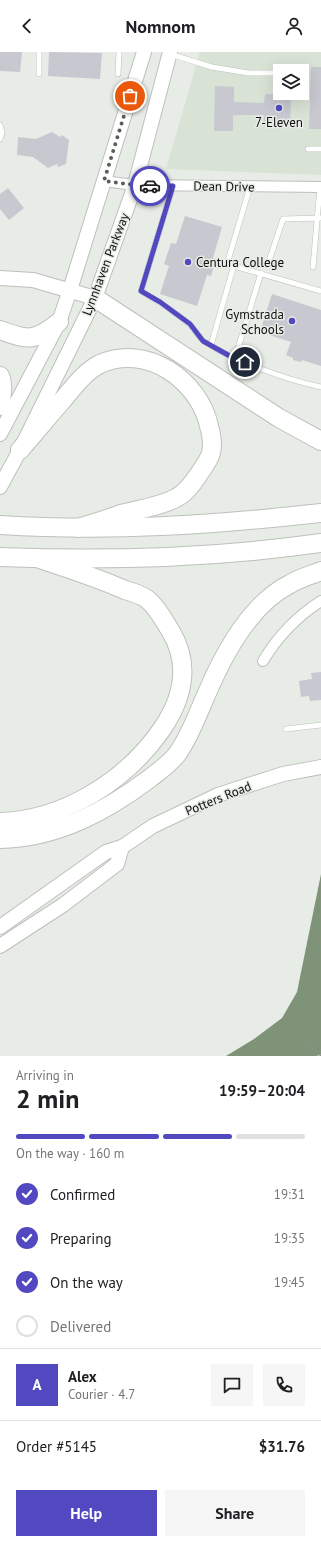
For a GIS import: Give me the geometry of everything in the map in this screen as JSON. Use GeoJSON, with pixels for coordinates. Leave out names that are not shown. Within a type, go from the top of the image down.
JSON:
{"type":"FeatureCollection","features":[{"type":"Feature","properties":{"kind":"highway"},"geometry":{"type":"LineString","coordinates":[[95,298],[279,418],[321,441]]}},
{"type":"Feature","properties":{"kind":"highway"},"geometry":{"type":"LineString","coordinates":[[0,330],[27,338],[44,334],[59,322]]}},
{"type":"Feature","properties":{"kind":"highway"},"geometry":{"type":"LineString","coordinates":[[20,450],[83,376],[109,361],[134,358],[157,364],[172,372],[194,392],[202,404],[207,418],[211,452],[203,468],[188,488],[177,498],[159,505],[122,514],[78,528]]}},
{"type":"Feature","properties":{"kind":"highway"},"geometry":{"type":"LineString","coordinates":[[0,376],[2,380],[0,406]]}},
{"type":"Feature","properties":{"kind":"highway"},"geometry":{"type":"LineString","coordinates":[[0,525],[78,528],[140,528],[209,525],[321,512]]}},
{"type":"Feature","properties":{"kind":"highway"},"geometry":{"type":"LineString","coordinates":[[0,557],[153,558],[281,549],[321,543]]}},
{"type":"Feature","properties":{"kind":"highway"},"geometry":{"type":"LineString","coordinates":[[1,835],[22,820],[62,808],[93,793],[126,770],[154,740],[167,722],[177,704],[183,680],[183,663],[174,637],[161,613],[146,598],[104,581],[37,558]]}},
{"type":"Feature","properties":{"kind":"highway"},"geometry":{"type":"LineString","coordinates":[[1,835],[31,836],[50,832],[86,818],[132,791],[160,770],[178,754],[189,735],[221,661],[239,632],[274,594],[290,583],[321,571]]}},
{"type":"Feature","properties":{"kind":"main road","name":"Lynnhaven Parkway"},"geometry":{"type":"LineString","coordinates":[[0,434],[59,322],[144,52]]}},
{"type":"Feature","properties":{"kind":"main road","name":"Lynnhaven Parkway"},"geometry":{"type":"LineString","coordinates":[[0,487],[20,450],[95,298],[135,185],[170,53]]}},
{"type":"Feature","properties":{"kind":"main road"},"geometry":{"type":"LineString","coordinates":[[0,278],[33,280],[95,298]]}},
{"type":"Feature","properties":{"kind":"main road","name":"Potters Road"},"geometry":{"type":"LineString","coordinates":[[0,927],[106,852],[122,847],[153,826],[218,795],[283,774],[321,767]]}},
{"type":"Feature","properties":{"kind":"main road"},"geometry":{"type":"LineString","coordinates":[[0,946],[63,905],[117,864],[122,847]]}},
{"type":"Feature","properties":{"kind":"street","name":"Dean Drive"},"geometry":{"type":"LineString","coordinates":[[104,181],[135,185],[320,187]]}},
{"type":"Feature","properties":{"kind":"street"},"geometry":{"type":"LineString","coordinates":[[263,661],[283,633],[304,613],[321,601]]}},
{"type":"Feature","properties":{"kind":"lane"},"geometry":{"type":"LineString","coordinates":[[39,52],[39,74]]}},
{"type":"Feature","properties":{"kind":"lane"},"geometry":{"type":"LineString","coordinates":[[118,74],[119,52]]}},
{"type":"Feature","properties":{"kind":"lane"},"geometry":{"type":"LineString","coordinates":[[170,53],[212,66],[248,73],[273,73]]}},
{"type":"Feature","properties":{"kind":"lane"},"geometry":{"type":"LineString","coordinates":[[0,125],[2,133],[0,139]]}},
{"type":"Feature","properties":{"kind":"lane"},"geometry":{"type":"LineString","coordinates":[[308,149],[321,149]]}},
{"type":"Feature","properties":{"kind":"lane"},"geometry":{"type":"LineString","coordinates":[[173,186],[141,291],[160,302],[190,324],[203,341],[210,345],[236,358],[302,383],[321,387]]}},
{"type":"Feature","properties":{"kind":"lane"},"geometry":{"type":"LineString","coordinates":[[250,187],[228,264],[321,291]]}},
{"type":"Feature","properties":{"kind":"lane"},"geometry":{"type":"LineString","coordinates":[[314,266],[319,218],[320,187]]}},
{"type":"Feature","properties":{"kind":"lane"},"geometry":{"type":"LineString","coordinates":[[268,264],[283,219],[319,218]]}},
{"type":"Feature","properties":{"kind":"lane"},"geometry":{"type":"LineString","coordinates":[[210,345],[234,265]]}},
{"type":"Feature","properties":{"kind":"lane"},"geometry":{"type":"LineString","coordinates":[[236,358],[260,273]]}},
{"type":"Feature","properties":{"kind":"lane"},"geometry":{"type":"LineString","coordinates":[[286,729],[321,725]]}},
{"type":"Feature","properties":{"kind":"path"},"geometry":{"type":"LineString","coordinates":[[304,1048],[315,1039]]}},
{"type":"Feature","properties":{"kind":"path"},"geometry":{"type":"LineString","coordinates":[[310,1044],[321,1056]]}},
{"type":"Feature","properties":{"kind":"shaded area"},"geometry":{"type":"Polygon","coordinates":[[[200,52],[321,52],[321,175],[166,169],[200,52]]]}},
{"type":"Feature","properties":{"kind":"shaded area"},"geometry":{"type":"Polygon","coordinates":[[[321,874],[321,1054],[317,1056],[226,1056],[254,1039],[282,1018],[297,992],[321,874]]]}},
{"type":"Feature","properties":{"kind":"building"},"geometry":{"type":"Polygon","coordinates":[[[0,52],[22,52],[20,72],[0,71],[0,52]]]}},
{"type":"Feature","properties":{"kind":"building"},"geometry":{"type":"Polygon","coordinates":[[[49,52],[102,53],[100,79],[48,76],[49,52]]]}},
{"type":"Feature","properties":{"kind":"building"},"geometry":{"type":"Polygon","coordinates":[[[311,67],[321,67],[321,129],[309,129],[311,67]]]}},
{"type":"Feature","properties":{"kind":"building"},"geometry":{"type":"Polygon","coordinates":[[[215,86],[234,87],[234,102],[264,103],[265,94],[273,94],[273,100],[291,100],[290,125],[264,124],[264,115],[233,115],[233,131],[214,131],[215,86]]]}},
{"type":"Feature","properties":{"kind":"building"},"geometry":{"type":"Polygon","coordinates":[[[52,132],[60,137],[62,135],[69,140],[66,164],[58,167],[57,164],[48,168],[33,157],[17,155],[18,137],[36,139],[52,132]]]}},
{"type":"Feature","properties":{"kind":"building"},"geometry":{"type":"Polygon","coordinates":[[[8,188],[24,208],[9,220],[0,209],[0,194],[8,188]]]}},
{"type":"Feature","properties":{"kind":"building"},"geometry":{"type":"Polygon","coordinates":[[[185,216],[222,227],[213,258],[216,259],[211,276],[207,275],[197,306],[160,294],[169,266],[164,264],[171,243],[176,244],[185,216]]]}},
{"type":"Feature","properties":{"kind":"building","name":"Gymstrada Schools"},"geometry":{"type":"Polygon","coordinates":[[[272,294],[321,310],[321,366],[302,360],[301,362],[293,360],[293,358],[286,355],[291,342],[260,332],[272,294]]]}},
{"type":"Feature","properties":{"kind":"building"},"geometry":{"type":"Polygon","coordinates":[[[321,672],[321,700],[310,701],[309,696],[301,697],[299,681],[312,679],[311,673],[321,672]]]}},
{"type":"Feature","properties":{"kind":"way so far"},"geometry":{"type":"LineString","coordinates":[[130,96],[104,181],[150,186]]}},
{"type":"Feature","properties":{"kind":"place","name":"7-Eleven"},"geometry":{"type":"Point","coordinates":[279,108]}},
{"type":"Feature","properties":{"kind":"place","name":"Centura College"},"geometry":{"type":"Point","coordinates":[188,262]}},
{"type":"Feature","properties":{"kind":"place","name":"Gymstrada Schools"},"geometry":{"type":"Point","coordinates":[292,321]}},
{"type":"Feature","properties":{"kind":"route"},"geometry":{"type":"LineString","coordinates":[[150,186],[173,186],[141,291],[160,302],[190,324],[203,341],[228,355],[245,362]]}}]}
